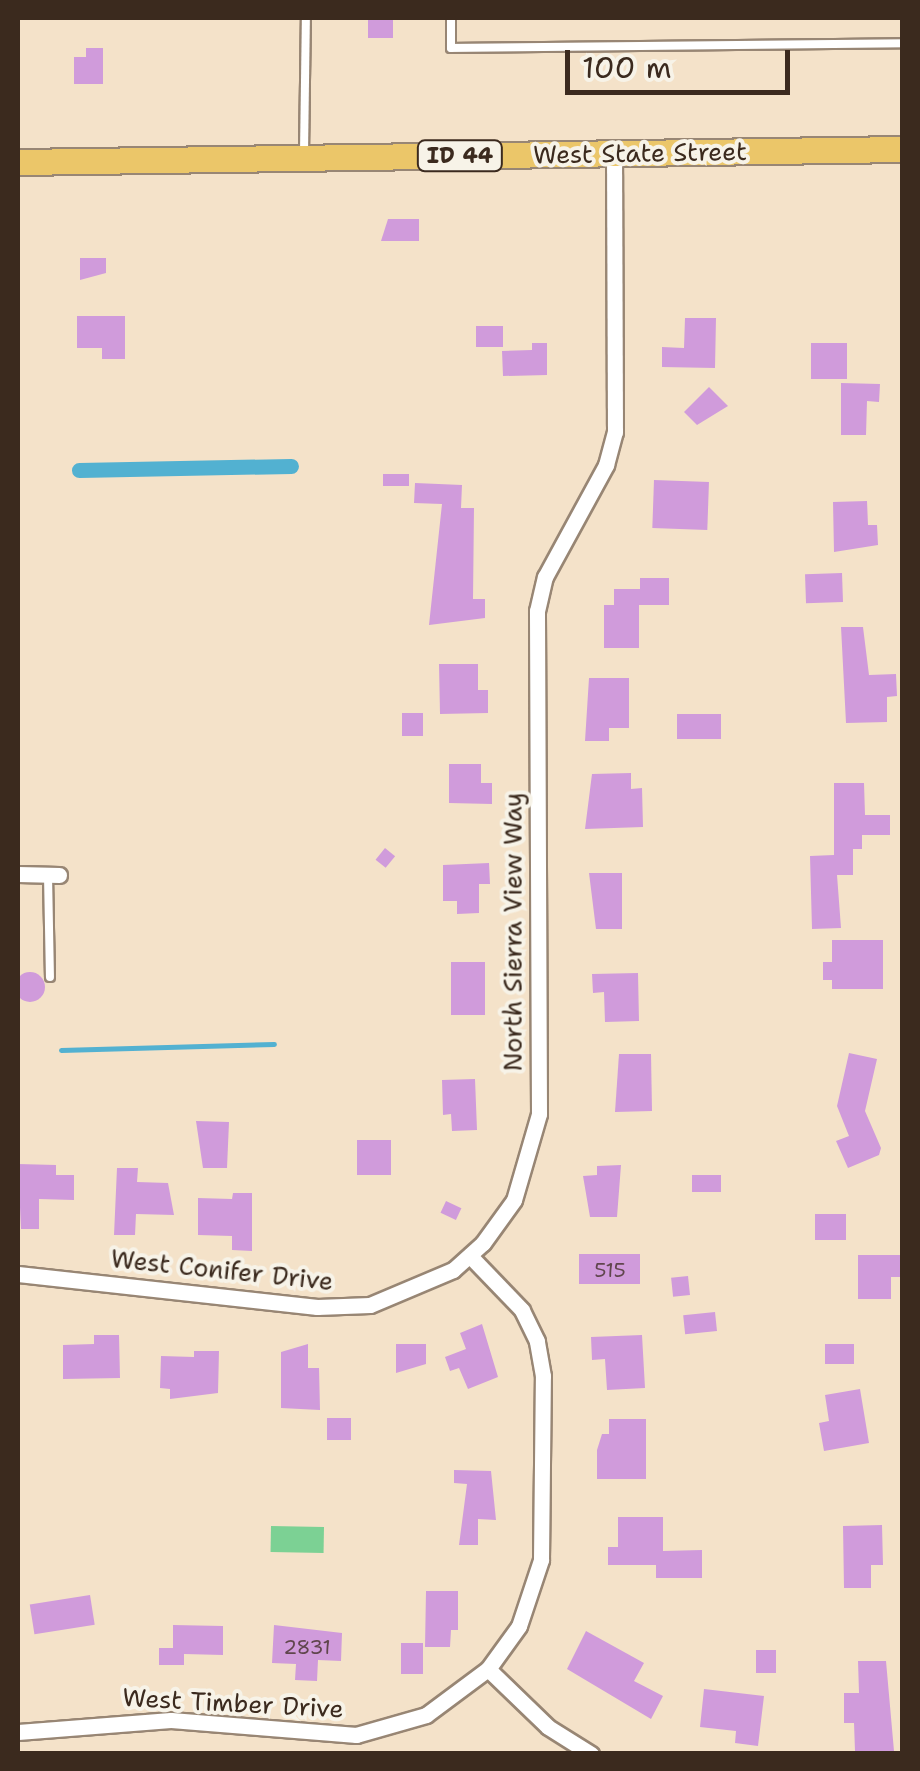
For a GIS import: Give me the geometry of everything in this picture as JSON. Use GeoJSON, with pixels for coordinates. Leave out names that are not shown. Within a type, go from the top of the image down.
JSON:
{"type":"FeatureCollection","features":[{"type":"Feature","properties":{"kind":"main road","name":"West State Street"},"geometry":{"type":"LineString","coordinates":[[18,162],[902,149]]}},
{"type":"Feature","properties":{"kind":"street","name":"North Sierra View Way"},"geometry":{"type":"LineString","coordinates":[[470,1256],[514,1200],[537,1132],[536,611],[545,576],[606,465],[615,432],[614,153]]}},
{"type":"Feature","properties":{"kind":"street"},"geometry":{"type":"LineString","coordinates":[[18,874],[54,874]]}},
{"type":"Feature","properties":{"kind":"street","name":"West Conifer Drive"},"geometry":{"type":"LineString","coordinates":[[18,1274],[335,1308],[405,1295],[470,1256]]}},
{"type":"Feature","properties":{"kind":"street"},"geometry":{"type":"LineString","coordinates":[[470,1256],[522,1310],[543,1376],[541,1560],[526,1610],[488,1669],[548,1727],[591,1754]]}},
{"type":"Feature","properties":{"kind":"street","name":"West Timber Drive"},"geometry":{"type":"LineString","coordinates":[[18,1732],[171,1720],[356,1734],[426,1714],[488,1669]]}},
{"type":"Feature","properties":{"kind":"lane"},"geometry":{"type":"LineString","coordinates":[[304,158],[306,18]]}},
{"type":"Feature","properties":{"kind":"lane"},"geometry":{"type":"LineString","coordinates":[[451,18],[451,48],[902,43]]}},
{"type":"Feature","properties":{"kind":"lane"},"geometry":{"type":"LineString","coordinates":[[50,977],[54,874]]}},
{"type":"Feature","properties":{"kind":"green space"},"geometry":{"type":"Polygon","coordinates":[[[271,1526],[324,1527],[324,1553],[271,1552],[271,1526]]]}},
{"type":"Feature","properties":{"kind":"building"},"geometry":{"type":"Polygon","coordinates":[[[368,19],[393,19],[393,38],[368,38],[368,19]]]}},
{"type":"Feature","properties":{"kind":"building"},"geometry":{"type":"Polygon","coordinates":[[[86,48],[103,48],[103,84],[74,84],[74,57],[86,57],[86,48]]]}},
{"type":"Feature","properties":{"kind":"building"},"geometry":{"type":"Polygon","coordinates":[[[388,219],[419,219],[419,241],[381,241],[388,219]]]}},
{"type":"Feature","properties":{"kind":"building"},"geometry":{"type":"Polygon","coordinates":[[[80,258],[106,258],[106,273],[80,280],[80,258]]]}},
{"type":"Feature","properties":{"kind":"building"},"geometry":{"type":"Polygon","coordinates":[[[77,316],[125,316],[125,359],[102,359],[102,348],[77,348],[77,316]]]}},
{"type":"Feature","properties":{"kind":"building"},"geometry":{"type":"Polygon","coordinates":[[[685,318],[716,318],[715,368],[662,367],[662,347],[684,348],[685,318]]]}},
{"type":"Feature","properties":{"kind":"building"},"geometry":{"type":"Polygon","coordinates":[[[476,326],[503,326],[503,347],[476,347],[476,326]]]}},
{"type":"Feature","properties":{"kind":"building"},"geometry":{"type":"Polygon","coordinates":[[[532,343],[547,343],[547,375],[503,376],[502,351],[532,350],[532,343]]]}},
{"type":"Feature","properties":{"kind":"building"},"geometry":{"type":"Polygon","coordinates":[[[811,343],[847,343],[847,379],[811,379],[811,343]]]}},
{"type":"Feature","properties":{"kind":"building"},"geometry":{"type":"Polygon","coordinates":[[[841,383],[880,384],[879,402],[867,401],[866,435],[841,435],[841,383]]]}},
{"type":"Feature","properties":{"kind":"building"},"geometry":{"type":"Polygon","coordinates":[[[709,387],[728,406],[697,425],[684,412],[709,387]]]}},
{"type":"Feature","properties":{"kind":"building"},"geometry":{"type":"Polygon","coordinates":[[[383,474],[409,474],[409,486],[383,486],[383,474]]]}},
{"type":"Feature","properties":{"kind":"building"},"geometry":{"type":"Polygon","coordinates":[[[654,480],[709,482],[707,530],[652,528],[654,480]]]}},
{"type":"Feature","properties":{"kind":"building"},"geometry":{"type":"Polygon","coordinates":[[[415,483],[462,485],[461,508],[474,508],[473,599],[485,599],[485,618],[429,625],[442,504],[414,503],[415,483]]]}},
{"type":"Feature","properties":{"kind":"building"},"geometry":{"type":"Polygon","coordinates":[[[867,501],[868,525],[877,525],[878,545],[834,552],[833,502],[867,501]]]}},
{"type":"Feature","properties":{"kind":"building"},"geometry":{"type":"Polygon","coordinates":[[[842,573],[843,602],[806,603],[805,574],[842,573]]]}},
{"type":"Feature","properties":{"kind":"building"},"geometry":{"type":"Polygon","coordinates":[[[640,578],[669,578],[669,605],[639,605],[639,648],[604,648],[604,605],[614,605],[614,589],[640,589],[640,578]]]}},
{"type":"Feature","properties":{"kind":"building"},"geometry":{"type":"Polygon","coordinates":[[[841,627],[863,627],[869,675],[896,674],[897,696],[887,697],[887,722],[846,723],[841,627]]]}},
{"type":"Feature","properties":{"kind":"building"},"geometry":{"type":"Polygon","coordinates":[[[439,664],[478,664],[478,690],[488,690],[488,713],[440,714],[439,664]]]}},
{"type":"Feature","properties":{"kind":"building"},"geometry":{"type":"Polygon","coordinates":[[[589,678],[629,678],[629,728],[609,728],[609,741],[585,741],[589,678]]]}},
{"type":"Feature","properties":{"kind":"building"},"geometry":{"type":"Polygon","coordinates":[[[402,713],[423,713],[423,736],[402,736],[402,713]]]}},
{"type":"Feature","properties":{"kind":"building"},"geometry":{"type":"Polygon","coordinates":[[[677,714],[721,714],[721,739],[677,739],[677,714]]]}},
{"type":"Feature","properties":{"kind":"building"},"geometry":{"type":"Polygon","coordinates":[[[449,764],[481,764],[481,783],[492,783],[492,804],[449,803],[449,764]]]}},
{"type":"Feature","properties":{"kind":"building"},"geometry":{"type":"Polygon","coordinates":[[[631,773],[631,789],[642,788],[643,827],[585,829],[592,774],[631,773]]]}},
{"type":"Feature","properties":{"kind":"building"},"geometry":{"type":"Polygon","coordinates":[[[834,783],[864,783],[865,815],[890,815],[890,835],[862,835],[862,849],[853,849],[853,875],[837,875],[841,928],[812,929],[810,856],[834,855],[834,783]]]}},
{"type":"Feature","properties":{"kind":"building"},"geometry":{"type":"Polygon","coordinates":[[[385,848],[395,856],[386,868],[376,860],[385,848]]]}},
{"type":"Feature","properties":{"kind":"building"},"geometry":{"type":"Polygon","coordinates":[[[489,863],[490,884],[479,884],[479,913],[457,914],[457,901],[443,901],[443,865],[489,863]]]}},
{"type":"Feature","properties":{"kind":"building"},"geometry":{"type":"Polygon","coordinates":[[[589,873],[622,873],[622,929],[596,929],[589,873]]]}},
{"type":"Feature","properties":{"kind":"building"},"geometry":{"type":"Polygon","coordinates":[[[832,940],[883,940],[883,989],[832,989],[832,980],[823,980],[823,962],[832,962],[832,940]]]}},
{"type":"Feature","properties":{"kind":"building"},"geometry":{"type":"Polygon","coordinates":[[[451,962],[485,962],[485,1015],[451,1015],[451,962]]]}},
{"type":"Feature","properties":{"kind":"building"},"geometry":{"type":"Polygon","coordinates":[[[30,972],[44,981],[45,987],[36,1001],[30,1002],[16,993],[15,987],[24,973],[30,972]]]}},
{"type":"Feature","properties":{"kind":"building"},"geometry":{"type":"Polygon","coordinates":[[[638,973],[639,1021],[605,1022],[604,992],[593,993],[592,974],[638,973]]]}},
{"type":"Feature","properties":{"kind":"building"},"geometry":{"type":"Polygon","coordinates":[[[849,1053],[877,1059],[865,1111],[881,1148],[879,1155],[848,1168],[836,1141],[849,1136],[837,1106],[849,1053]]]}},
{"type":"Feature","properties":{"kind":"building"},"geometry":{"type":"Polygon","coordinates":[[[619,1054],[651,1054],[652,1111],[615,1112],[619,1054]]]}},
{"type":"Feature","properties":{"kind":"building"},"geometry":{"type":"Polygon","coordinates":[[[475,1079],[477,1130],[452,1131],[451,1114],[443,1115],[442,1080],[475,1079]]]}},
{"type":"Feature","properties":{"kind":"building"},"geometry":{"type":"Polygon","coordinates":[[[196,1121],[229,1122],[227,1168],[203,1168],[196,1121]]]}},
{"type":"Feature","properties":{"kind":"building"},"geometry":{"type":"Polygon","coordinates":[[[357,1140],[391,1140],[391,1175],[357,1175],[357,1140]]]}},
{"type":"Feature","properties":{"kind":"building"},"geometry":{"type":"Polygon","coordinates":[[[18,1164],[56,1165],[56,1175],[74,1175],[74,1200],[39,1199],[39,1229],[21,1229],[18,1164]]]}},
{"type":"Feature","properties":{"kind":"building"},"geometry":{"type":"Polygon","coordinates":[[[621,1165],[617,1217],[590,1217],[583,1176],[597,1175],[597,1166],[621,1165]]]}},
{"type":"Feature","properties":{"kind":"building"},"geometry":{"type":"Polygon","coordinates":[[[117,1168],[138,1168],[137,1182],[168,1183],[174,1215],[136,1214],[135,1235],[114,1235],[117,1168]]]}},
{"type":"Feature","properties":{"kind":"building"},"geometry":{"type":"Polygon","coordinates":[[[692,1175],[721,1175],[721,1192],[692,1192],[692,1175]]]}},
{"type":"Feature","properties":{"kind":"building"},"geometry":{"type":"Polygon","coordinates":[[[233,1193],[252,1193],[252,1251],[232,1250],[232,1236],[198,1235],[198,1198],[232,1199],[233,1193]]]}},
{"type":"Feature","properties":{"kind":"building"},"geometry":{"type":"Polygon","coordinates":[[[446,1201],[461,1208],[456,1220],[441,1213],[446,1201]]]}},
{"type":"Feature","properties":{"kind":"building"},"geometry":{"type":"Polygon","coordinates":[[[815,1214],[846,1214],[846,1240],[815,1240],[815,1214]]]}},
{"type":"Feature","properties":{"kind":"building"},"geometry":{"type":"Polygon","coordinates":[[[579,1254],[640,1254],[640,1284],[579,1284],[579,1254]]]}},
{"type":"Feature","properties":{"kind":"building"},"geometry":{"type":"Polygon","coordinates":[[[858,1255],[901,1255],[901,1277],[891,1277],[891,1299],[858,1299],[858,1255]]]}},
{"type":"Feature","properties":{"kind":"building"},"geometry":{"type":"Polygon","coordinates":[[[688,1276],[690,1295],[673,1297],[671,1278],[688,1276]]]}},
{"type":"Feature","properties":{"kind":"building"},"geometry":{"type":"Polygon","coordinates":[[[715,1312],[717,1331],[685,1334],[683,1315],[715,1312]]]}},
{"type":"Feature","properties":{"kind":"building"},"geometry":{"type":"Polygon","coordinates":[[[482,1324],[498,1377],[468,1389],[459,1368],[450,1371],[445,1357],[466,1349],[460,1333],[482,1324]]]}},
{"type":"Feature","properties":{"kind":"building"},"geometry":{"type":"Polygon","coordinates":[[[94,1335],[119,1335],[120,1378],[63,1379],[63,1345],[94,1344],[94,1335]]]}},
{"type":"Feature","properties":{"kind":"building"},"geometry":{"type":"Polygon","coordinates":[[[642,1335],[645,1388],[607,1390],[605,1359],[592,1360],[591,1337],[642,1335]]]}},
{"type":"Feature","properties":{"kind":"building"},"geometry":{"type":"Polygon","coordinates":[[[308,1344],[308,1368],[319,1368],[320,1410],[281,1408],[281,1352],[308,1344]]]}},
{"type":"Feature","properties":{"kind":"building"},"geometry":{"type":"Polygon","coordinates":[[[396,1344],[426,1344],[426,1364],[396,1373],[396,1344]]]}},
{"type":"Feature","properties":{"kind":"building"},"geometry":{"type":"Polygon","coordinates":[[[825,1344],[854,1344],[854,1364],[825,1364],[825,1344]]]}},
{"type":"Feature","properties":{"kind":"building"},"geometry":{"type":"Polygon","coordinates":[[[194,1351],[219,1351],[218,1393],[170,1399],[170,1389],[160,1388],[161,1356],[194,1357],[194,1351]]]}},
{"type":"Feature","properties":{"kind":"building"},"geometry":{"type":"Polygon","coordinates":[[[860,1389],[869,1443],[824,1451],[819,1423],[829,1421],[825,1395],[860,1389]]]}},
{"type":"Feature","properties":{"kind":"building"},"geometry":{"type":"Polygon","coordinates":[[[327,1418],[351,1418],[351,1440],[327,1440],[327,1418]]]}},
{"type":"Feature","properties":{"kind":"building"},"geometry":{"type":"Polygon","coordinates":[[[609,1419],[646,1419],[646,1479],[597,1479],[597,1450],[602,1434],[609,1434],[609,1419]]]}},
{"type":"Feature","properties":{"kind":"building"},"geometry":{"type":"Polygon","coordinates":[[[454,1470],[491,1471],[496,1520],[478,1519],[478,1545],[459,1545],[467,1484],[454,1483],[454,1470]]]}},
{"type":"Feature","properties":{"kind":"building"},"geometry":{"type":"Polygon","coordinates":[[[618,1517],[663,1517],[663,1551],[702,1550],[702,1578],[656,1578],[656,1565],[608,1565],[608,1547],[618,1547],[618,1517]]]}},
{"type":"Feature","properties":{"kind":"building"},"geometry":{"type":"Polygon","coordinates":[[[882,1525],[883,1565],[871,1565],[871,1588],[844,1588],[843,1526],[882,1525]]]}},
{"type":"Feature","properties":{"kind":"building"},"geometry":{"type":"Polygon","coordinates":[[[426,1591],[458,1591],[458,1630],[451,1630],[450,1647],[425,1647],[426,1591]]]}},
{"type":"Feature","properties":{"kind":"building"},"geometry":{"type":"Polygon","coordinates":[[[90,1595],[95,1625],[34,1634],[30,1605],[90,1595]]]}},
{"type":"Feature","properties":{"kind":"building"},"geometry":{"type":"Polygon","coordinates":[[[173,1625],[223,1626],[223,1655],[184,1654],[184,1665],[159,1665],[159,1648],[173,1648],[173,1625]]]}},
{"type":"Feature","properties":{"kind":"building"},"geometry":{"type":"Polygon","coordinates":[[[274,1625],[342,1633],[341,1661],[318,1660],[317,1681],[295,1680],[296,1664],[272,1663],[274,1625]]]}},
{"type":"Feature","properties":{"kind":"building"},"geometry":{"type":"Polygon","coordinates":[[[586,1631],[644,1663],[634,1681],[663,1696],[651,1719],[567,1669],[586,1631]]]}},
{"type":"Feature","properties":{"kind":"building"},"geometry":{"type":"Polygon","coordinates":[[[401,1643],[423,1643],[423,1674],[401,1674],[401,1643]]]}},
{"type":"Feature","properties":{"kind":"building"},"geometry":{"type":"Polygon","coordinates":[[[756,1650],[776,1650],[776,1673],[756,1673],[756,1650]]]}},
{"type":"Feature","properties":{"kind":"building"},"geometry":{"type":"Polygon","coordinates":[[[858,1661],[886,1661],[894,1751],[855,1751],[854,1723],[844,1723],[844,1693],[859,1693],[858,1661]]]}},
{"type":"Feature","properties":{"kind":"building"},"geometry":{"type":"Polygon","coordinates":[[[704,1689],[764,1696],[758,1746],[735,1743],[736,1731],[700,1727],[704,1689]]]}},
{"type":"Feature","properties":{"kind":"waterway"},"geometry":{"type":"LineString","coordinates":[[79,470],[291,466]]}},
{"type":"Feature","properties":{"kind":"waterway"},"geometry":{"type":"LineString","coordinates":[[61,1050],[274,1044]]}}]}
